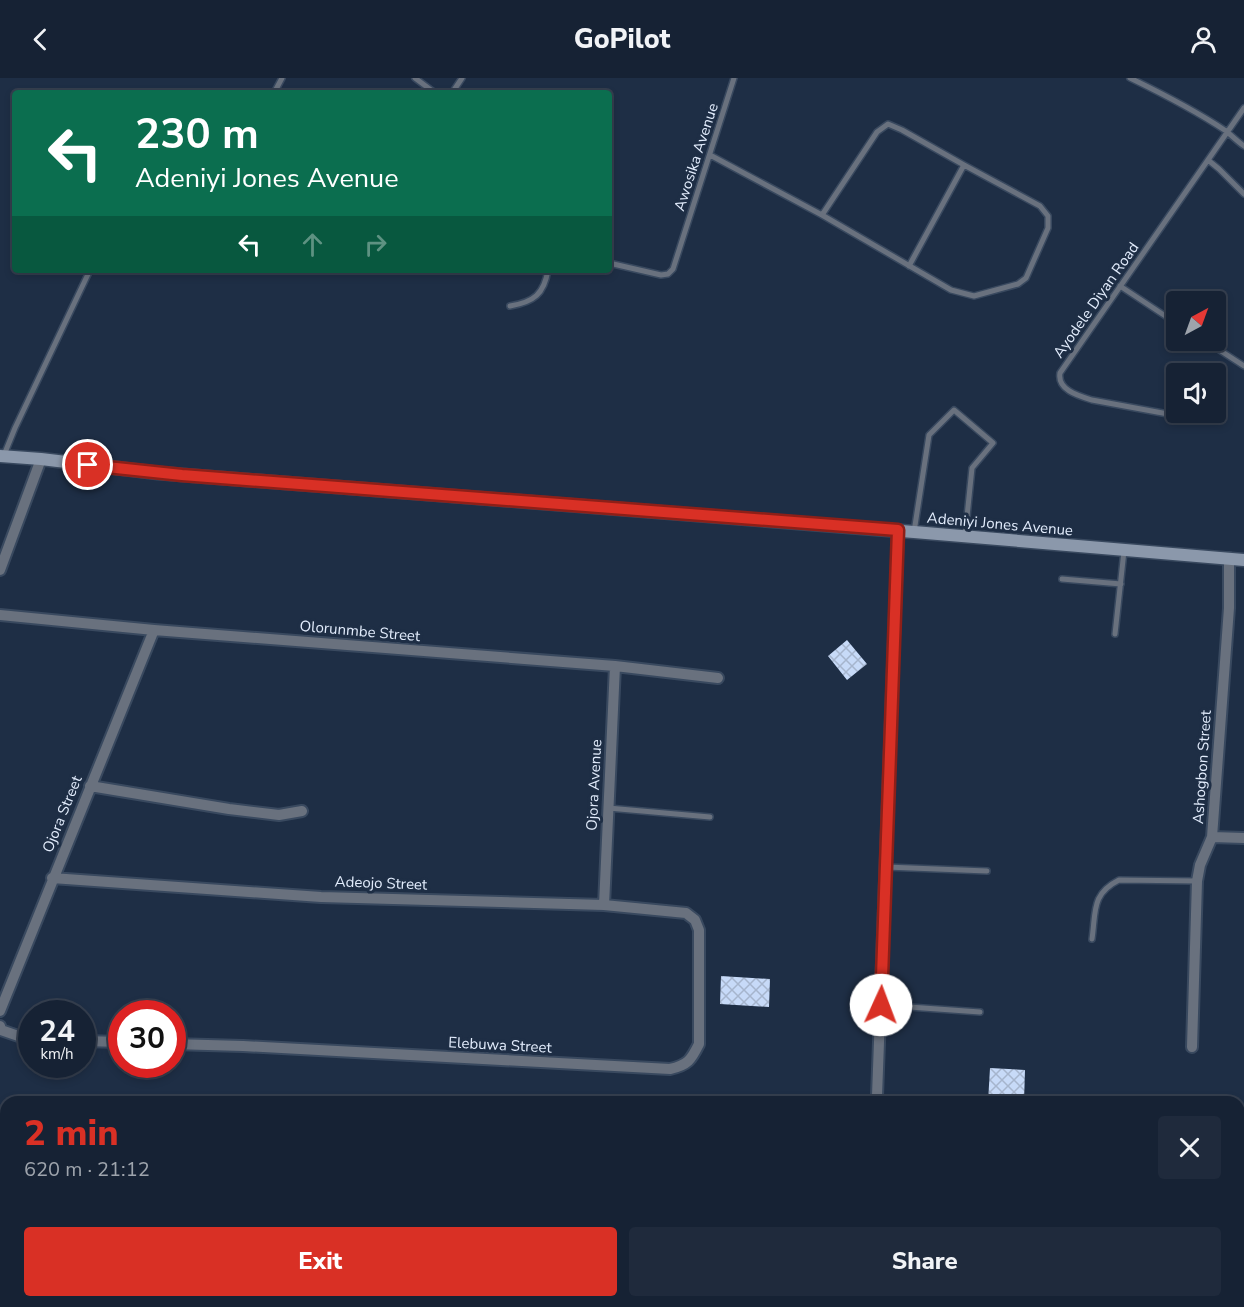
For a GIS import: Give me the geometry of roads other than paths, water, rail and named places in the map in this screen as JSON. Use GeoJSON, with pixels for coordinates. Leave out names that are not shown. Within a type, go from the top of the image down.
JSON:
{"type":"FeatureCollection","features":[{"type":"Feature","properties":{"kind":"street","name":"Adeniyi Jones Avenue"},"geometry":{"type":"LineString","coordinates":[[2,456],[170,474],[898,530],[1244,560]]}},
{"type":"Feature","properties":{"kind":"street"},"geometry":{"type":"LineString","coordinates":[[0,570],[41,459]]}},
{"type":"Feature","properties":{"kind":"street"},"geometry":{"type":"LineString","coordinates":[[877,1096],[898,530]]}},
{"type":"Feature","properties":{"kind":"street","name":"Ashogbon Street"},"geometry":{"type":"LineString","coordinates":[[1192,1047],[1197,882],[1200,865],[1212,837],[1229,608],[1229,558]]}},
{"type":"Feature","properties":{"kind":"street","name":"Olorunmbe Street"},"geometry":{"type":"LineString","coordinates":[[0,615],[154,630],[615,666],[718,678]]}},
{"type":"Feature","properties":{"kind":"street","name":"Ojora Street"},"geometry":{"type":"LineString","coordinates":[[0,1011],[154,630]]}},
{"type":"Feature","properties":{"kind":"street","name":"Ojora Avenue"},"geometry":{"type":"LineString","coordinates":[[603,905],[615,666]]}},
{"type":"Feature","properties":{"kind":"street"},"geometry":{"type":"LineString","coordinates":[[90,786],[279,816],[302,811]]}},
{"type":"Feature","properties":{"kind":"street"},"geometry":{"type":"LineString","coordinates":[[1212,837],[1244,838]]}},
{"type":"Feature","properties":{"kind":"street","name":"Adeojo Street"},"geometry":{"type":"LineString","coordinates":[[52,878],[321,897],[603,905],[686,913],[694,920],[699,930]]}},
{"type":"Feature","properties":{"kind":"street","name":"Elebuwa Street"},"geometry":{"type":"LineString","coordinates":[[186,1044],[670,1069],[683,1066],[693,1058],[699,1044],[699,930]]}},
{"type":"Feature","properties":{"kind":"street"},"geometry":{"type":"LineString","coordinates":[[0,1028],[18,1035]]}},
{"type":"Feature","properties":{"kind":"lane"},"geometry":{"type":"LineString","coordinates":[[415,78],[431,90]]}},
{"type":"Feature","properties":{"kind":"lane","name":"Awosika Avenue"},"geometry":{"type":"LineString","coordinates":[[612,264],[661,275],[668,274],[673,269],[734,78]]}},
{"type":"Feature","properties":{"kind":"lane"},"geometry":{"type":"LineString","coordinates":[[1130,78],[1161,93],[1227,132],[1244,146]]}},
{"type":"Feature","properties":{"kind":"lane","name":"Ayodele Diyan Road"},"geometry":{"type":"LineString","coordinates":[[1166,414],[1092,400],[1074,394],[1063,386],[1059,378],[1060,373],[1244,108]]}},
{"type":"Feature","properties":{"kind":"lane"},"geometry":{"type":"LineString","coordinates":[[710,155],[822,215],[951,290],[974,296],[1018,284],[1026,278],[1048,228],[1048,216],[1040,206],[888,124],[877,132],[822,215]]}},
{"type":"Feature","properties":{"kind":"lane"},"geometry":{"type":"LineString","coordinates":[[1208,160],[1244,194]]}},
{"type":"Feature","properties":{"kind":"lane"},"geometry":{"type":"LineString","coordinates":[[909,266],[964,165]]}},
{"type":"Feature","properties":{"kind":"lane"},"geometry":{"type":"LineString","coordinates":[[2,456],[89,273]]}},
{"type":"Feature","properties":{"kind":"lane"},"geometry":{"type":"LineString","coordinates":[[510,306],[533,300],[541,291],[547,273]]}},
{"type":"Feature","properties":{"kind":"lane"},"geometry":{"type":"LineString","coordinates":[[1120,286],[1166,316]]}},
{"type":"Feature","properties":{"kind":"lane"},"geometry":{"type":"LineString","coordinates":[[1221,351],[1244,366]]}},
{"type":"Feature","properties":{"kind":"lane"},"geometry":{"type":"LineString","coordinates":[[914,532],[929,435],[954,410],[993,443],[972,468],[965,536]]}},
{"type":"Feature","properties":{"kind":"lane"},"geometry":{"type":"LineString","coordinates":[[1115,634],[1124,550]]}},
{"type":"Feature","properties":{"kind":"lane"},"geometry":{"type":"LineString","coordinates":[[1062,579],[1120,584]]}},
{"type":"Feature","properties":{"kind":"lane"},"geometry":{"type":"LineString","coordinates":[[608,808],[710,817]]}},
{"type":"Feature","properties":{"kind":"lane"},"geometry":{"type":"LineString","coordinates":[[885,867],[987,871]]}},
{"type":"Feature","properties":{"kind":"lane"},"geometry":{"type":"LineString","coordinates":[[1092,939],[1097,901],[1103,890],[1110,884],[1119,880],[1197,882]]}},
{"type":"Feature","properties":{"kind":"lane"},"geometry":{"type":"LineString","coordinates":[[881,1005],[980,1012]]}}]}
